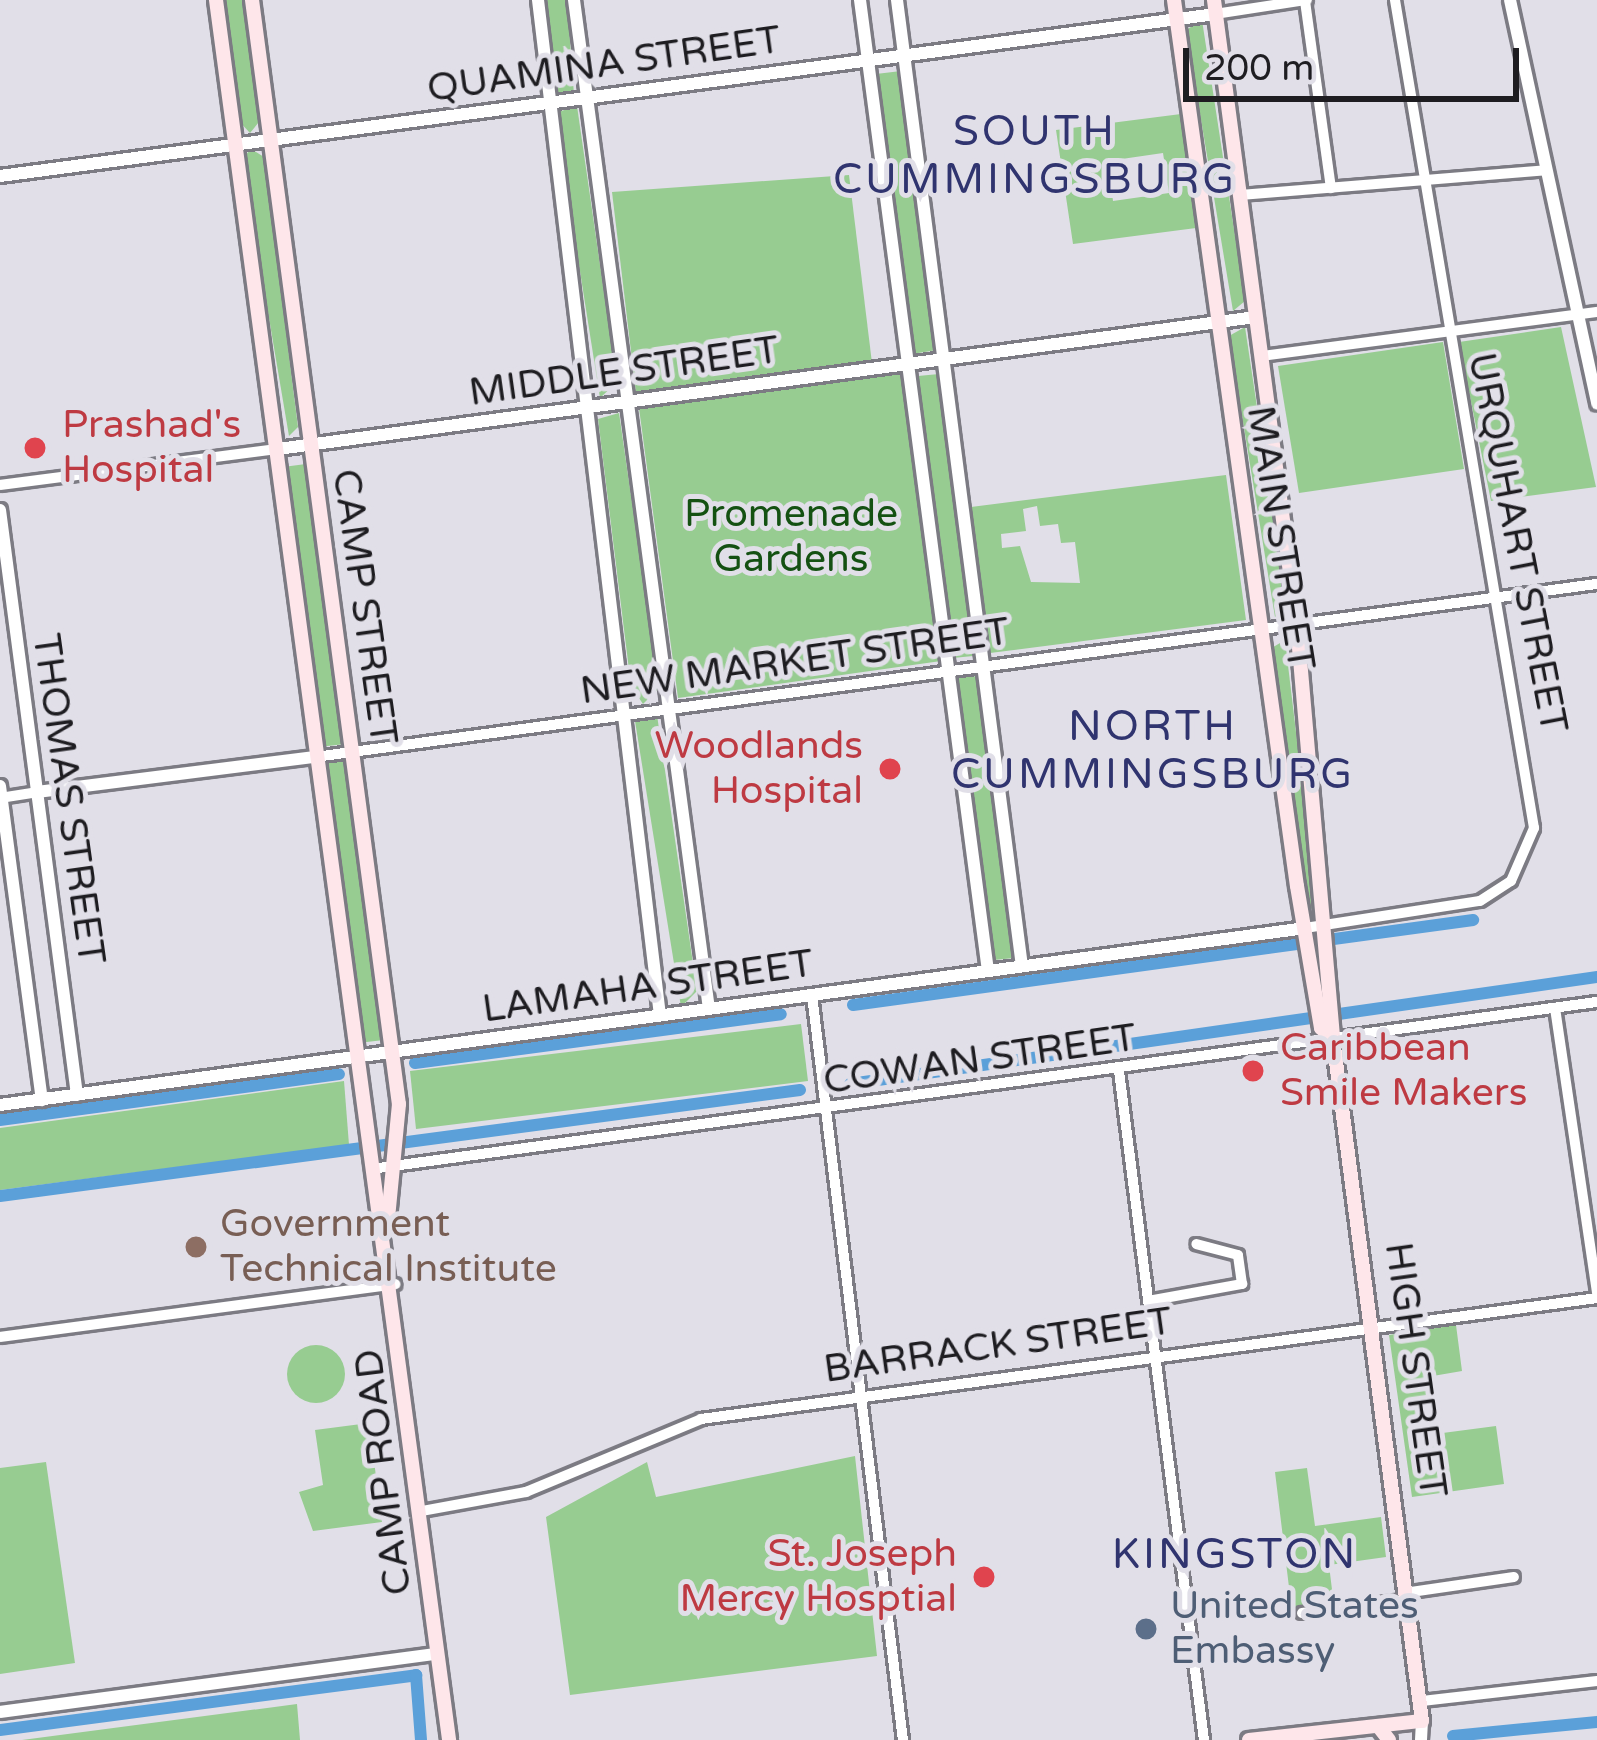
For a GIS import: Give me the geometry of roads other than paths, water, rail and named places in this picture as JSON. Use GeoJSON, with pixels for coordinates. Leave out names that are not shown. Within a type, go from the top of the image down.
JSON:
{"type":"FeatureCollection","features":[{"type":"Feature","properties":{"kind":"main road","name":"CAMP STREET"},"geometry":{"type":"LineString","coordinates":[[217,0],[356,1068]]}},
{"type":"Feature","properties":{"kind":"main road","name":"CAMP STREET"},"geometry":{"type":"LineString","coordinates":[[252,0],[393,1061],[399,1136],[388,1223]]}},
{"type":"Feature","properties":{"kind":"main road","name":"MAIN STREET"},"geometry":{"type":"LineString","coordinates":[[1174,0],[1214,322],[1305,928],[1331,1031]]}},
{"type":"Feature","properties":{"kind":"main road","name":"MAIN STREET"},"geometry":{"type":"LineString","coordinates":[[1215,7],[1297,625],[1329,932],[1331,1031]]}},
{"type":"Feature","properties":{"kind":"main road","name":"HIGH STREET"},"geometry":{"type":"LineString","coordinates":[[1331,1031],[1412,1595],[1419,1714]]}},
{"type":"Feature","properties":{"kind":"main road","name":"CAMP ROAD"},"geometry":{"type":"LineString","coordinates":[[356,1068],[370,1166],[388,1223],[449,1740]]}},
{"type":"Feature","properties":{"kind":"main road"},"geometry":{"type":"LineString","coordinates":[[1249,1740],[1378,1726],[1419,1714]]}},
{"type":"Feature","properties":{"kind":"main road"},"geometry":{"type":"LineString","coordinates":[[1378,1726],[1389,1740]]}},
{"type":"Feature","properties":{"kind":"street"},"geometry":{"type":"LineString","coordinates":[[538,0],[630,714],[660,1016]]}},
{"type":"Feature","properties":{"kind":"street"},"geometry":{"type":"LineString","coordinates":[[574,0],[709,1009]]}},
{"type":"Feature","properties":{"kind":"street"},"geometry":{"type":"LineString","coordinates":[[860,0],[988,971]]}},
{"type":"Feature","properties":{"kind":"street"},"geometry":{"type":"LineString","coordinates":[[897,0],[1022,966]]}},
{"type":"Feature","properties":{"kind":"street"},"geometry":{"type":"LineString","coordinates":[[1215,7],[1308,0],[1331,188]]}},
{"type":"Feature","properties":{"kind":"street","name":"URQUHART STREET"},"geometry":{"type":"LineString","coordinates":[[1305,928],[1329,932],[1480,901],[1529,856],[1531,788],[1500,597],[1446,329],[1395,0]]}},
{"type":"Feature","properties":{"kind":"street"},"geometry":{"type":"LineString","coordinates":[[1510,0],[1597,404]]}},
{"type":"Feature","properties":{"kind":"street","name":"QUAMINA STREET"},"geometry":{"type":"LineString","coordinates":[[0,176],[1177,19],[1215,7]]}},
{"type":"Feature","properties":{"kind":"street"},"geometry":{"type":"LineString","coordinates":[[1239,195],[1546,170]]}},
{"type":"Feature","properties":{"kind":"street"},"geometry":{"type":"LineString","coordinates":[[1262,356],[1597,312]]}},
{"type":"Feature","properties":{"kind":"street","name":"MIDDLE STREET"},"geometry":{"type":"LineString","coordinates":[[0,485],[1256,317]]}},
{"type":"Feature","properties":{"kind":"street","name":"THOMAS STREET"},"geometry":{"type":"LineString","coordinates":[[0,510],[77,1095]]}},
{"type":"Feature","properties":{"kind":"street","name":"NEW MARKET STREET"},"geometry":{"type":"LineString","coordinates":[[1,798],[1597,584]]}},
{"type":"Feature","properties":{"kind":"street","name":"THOMAS STREET"},"geometry":{"type":"LineString","coordinates":[[0,786],[42,1100]]}},
{"type":"Feature","properties":{"kind":"street","name":"LAMAHA STREET"},"geometry":{"type":"LineString","coordinates":[[0,1105],[356,1068],[660,1016],[1305,928]]}},
{"type":"Feature","properties":{"kind":"street"},"geometry":{"type":"LineString","coordinates":[[812,995],[903,1740]]}},
{"type":"Feature","properties":{"kind":"street","name":"COWAN STREET"},"geometry":{"type":"LineString","coordinates":[[370,1166],[1119,1071],[1331,1031],[1597,1002]]}},
{"type":"Feature","properties":{"kind":"street"},"geometry":{"type":"LineString","coordinates":[[1555,1008],[1597,1296]]}},
{"type":"Feature","properties":{"kind":"street"},"geometry":{"type":"LineString","coordinates":[[1119,1071],[1204,1740]]}},
{"type":"Feature","properties":{"kind":"street"},"geometry":{"type":"LineString","coordinates":[[1148,1301],[1242,1284],[1238,1255],[1204,1255],[1196,1244]]}},
{"type":"Feature","properties":{"kind":"street"},"geometry":{"type":"LineString","coordinates":[[0,1337],[395,1284]]}},
{"type":"Feature","properties":{"kind":"street","name":"BARRACK STREET"},"geometry":{"type":"LineString","coordinates":[[422,1511],[526,1492],[666,1427],[861,1394],[1597,1296]]}},
{"type":"Feature","properties":{"kind":"street"},"geometry":{"type":"LineString","coordinates":[[1302,1613],[1514,1577]]}},
{"type":"Feature","properties":{"kind":"street"},"geometry":{"type":"LineString","coordinates":[[0,1712],[437,1654]]}},
{"type":"Feature","properties":{"kind":"street"},"geometry":{"type":"LineString","coordinates":[[1419,1714],[1597,1681]]}},
{"type":"Feature","properties":{"kind":"street","name":"HIGH STREET"},"geometry":{"type":"LineString","coordinates":[[1408,1740],[1419,1714]]}},
{"type":"Feature","properties":{"kind":"street","name":"HIGH STREET"},"geometry":{"type":"LineString","coordinates":[[1419,1714],[1420,1740]]}},
{"type":"Feature","properties":{"kind":"waterway"},"geometry":{"type":"LineString","coordinates":[[853,1005],[1473,920]]}},
{"type":"Feature","properties":{"kind":"waterway"},"geometry":{"type":"LineString","coordinates":[[850,1084],[1597,977]]}},
{"type":"Feature","properties":{"kind":"waterway"},"geometry":{"type":"LineString","coordinates":[[415,1063],[781,1014]]}},
{"type":"Feature","properties":{"kind":"waterway"},"geometry":{"type":"LineString","coordinates":[[0,1120],[339,1074]]}},
{"type":"Feature","properties":{"kind":"waterway"},"geometry":{"type":"LineString","coordinates":[[0,1196],[800,1090]]}},
{"type":"Feature","properties":{"kind":"waterway"},"geometry":{"type":"LineString","coordinates":[[0,1730],[416,1675],[421,1740]]}},
{"type":"Feature","properties":{"kind":"waterway"},"geometry":{"type":"LineString","coordinates":[[1453,1736],[1597,1722]]}},
{"type":"Feature","properties":{"kind":"place","name":"Prashad's Hospital"},"geometry":{"type":"Point","coordinates":[35,448]}},
{"type":"Feature","properties":{"kind":"place","name":"Woodlands Hospital"},"geometry":{"type":"Point","coordinates":[890,769]}},
{"type":"Feature","properties":{"kind":"place","name":"Caribbean Smile Makers"},"geometry":{"type":"Point","coordinates":[1253,1071]}},
{"type":"Feature","properties":{"kind":"place","name":"Government Technical Institute"},"geometry":{"type":"Point","coordinates":[196,1247]}},
{"type":"Feature","properties":{"kind":"place","name":"St. Joseph Mercy Hosptial"},"geometry":{"type":"Point","coordinates":[984,1577]}},
{"type":"Feature","properties":{"kind":"place","name":"United States Embassy"},"geometry":{"type":"Point","coordinates":[1146,1629]}},
{"type":"Feature","properties":{"kind":"district","name":"SOUTH CUMMINGSBURG"},"geometry":{"type":"Point","coordinates":[1035,156]}},
{"type":"Feature","properties":{"kind":"district","name":"NORTH CUMMINGSBURG"},"geometry":{"type":"Point","coordinates":[1153,752]}},
{"type":"Feature","properties":{"kind":"district","name":"KINGSTON"},"geometry":{"type":"Point","coordinates":[1235,1555]}},
{"type":"Feature","properties":{"kind":"park label","name":"Promenade Gardens"},"geometry":{"type":"Point","coordinates":[791,538]}}]}
